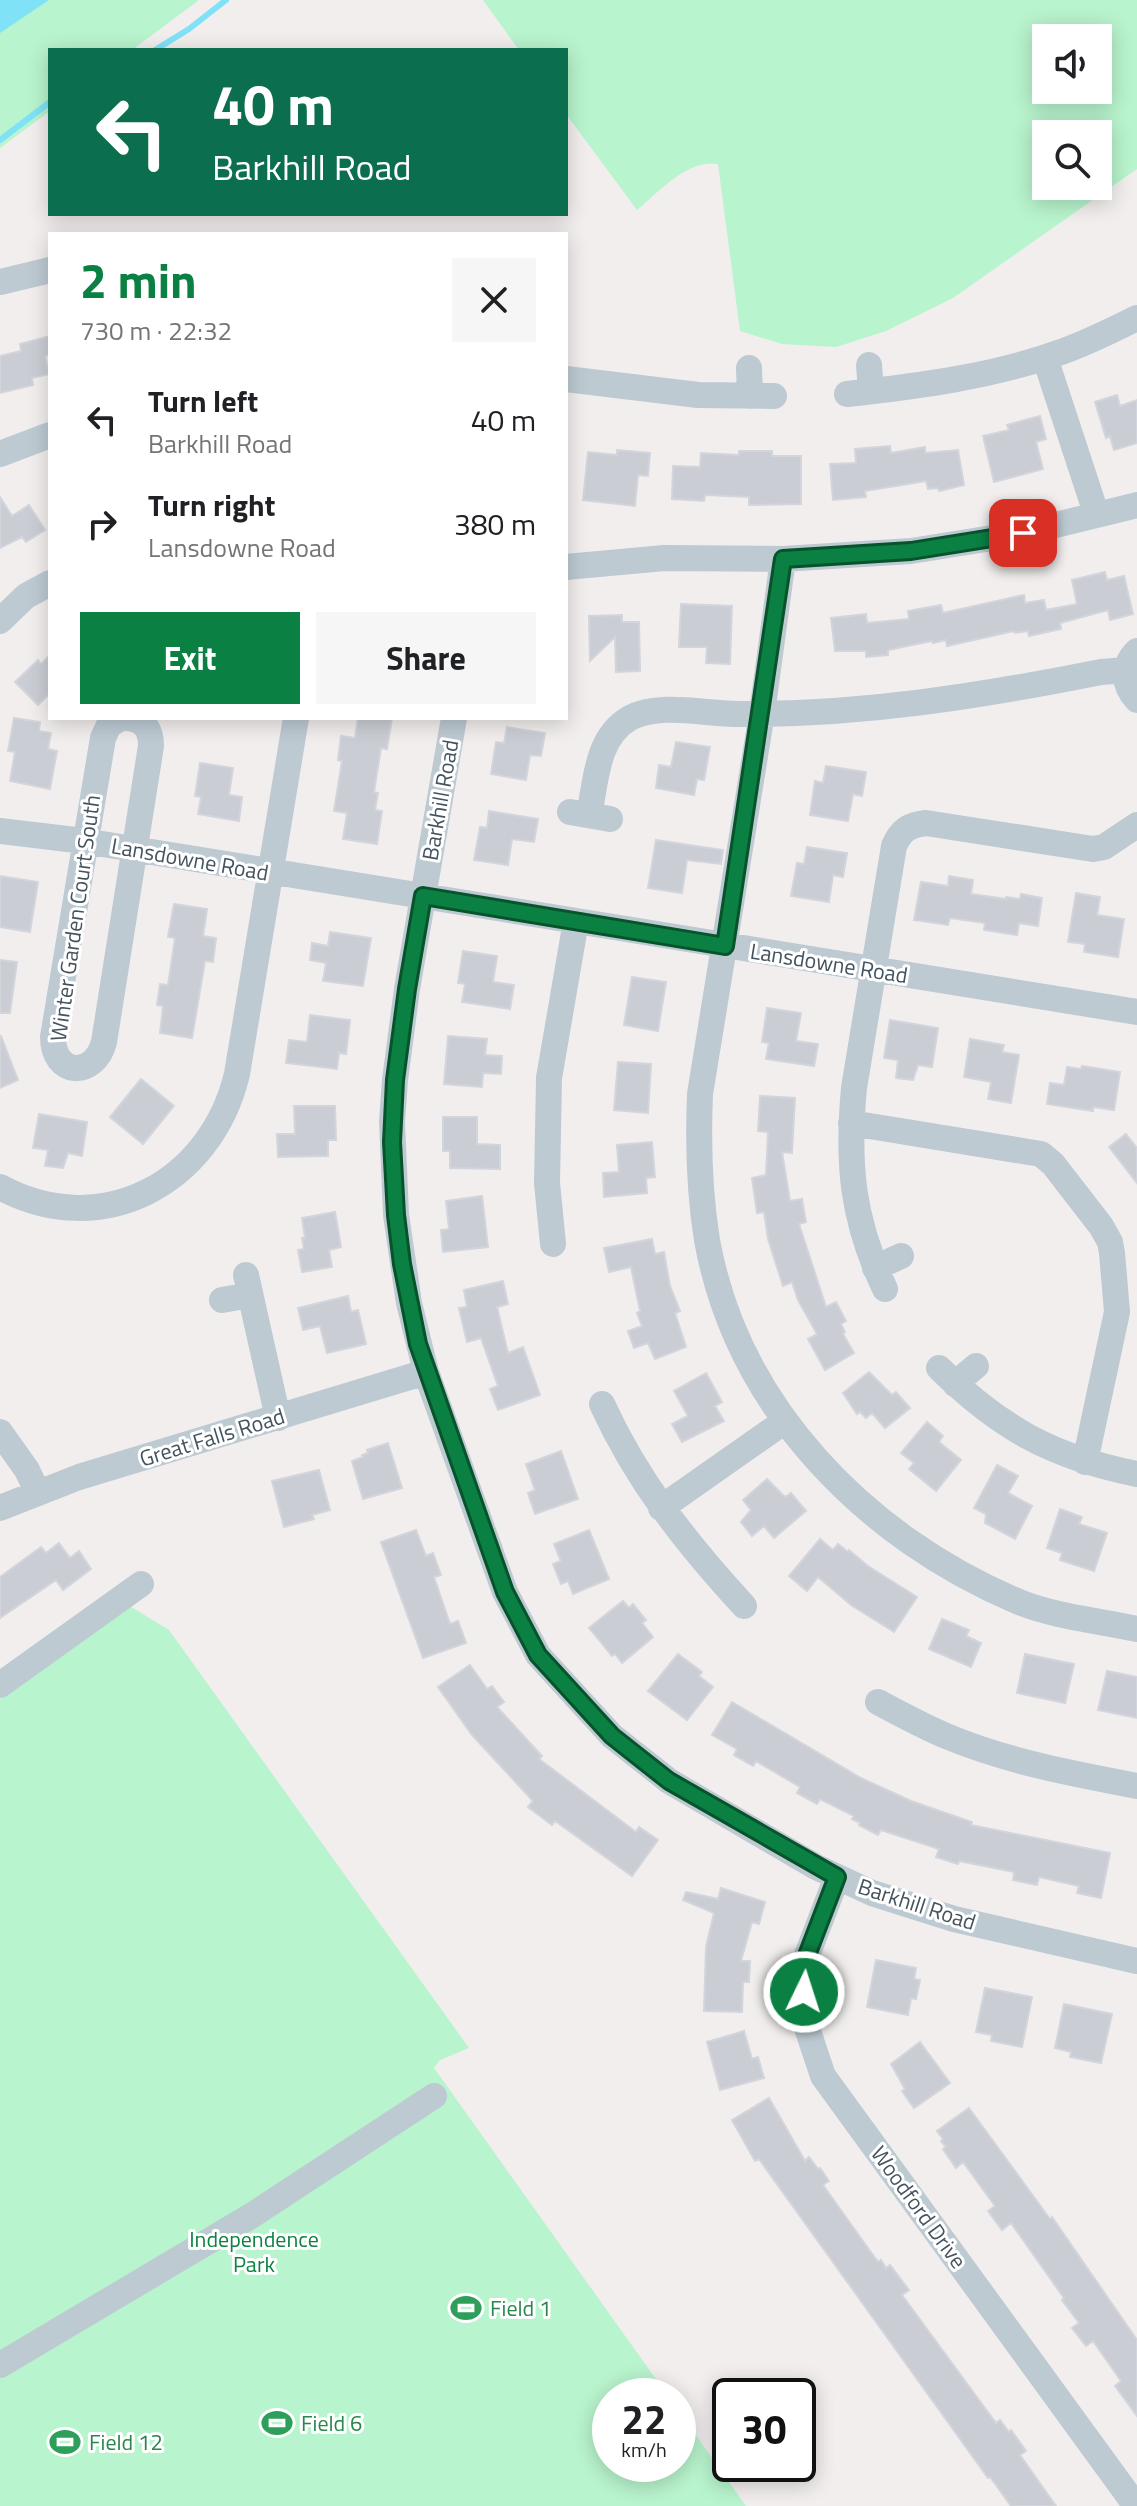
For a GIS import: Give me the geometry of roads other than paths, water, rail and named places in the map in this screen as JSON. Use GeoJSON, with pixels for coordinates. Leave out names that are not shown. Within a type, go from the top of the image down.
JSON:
{"type":"FeatureCollection","features":[{"type":"Feature","properties":{"kind":"street"},"geometry":{"type":"LineString","coordinates":[[0,282],[48,270]]}},
{"type":"Feature","properties":{"kind":"street"},"geometry":{"type":"LineString","coordinates":[[869,365],[859,393],[973,376],[1045,358],[1137,318]]}},
{"type":"Feature","properties":{"kind":"street"},"geometry":{"type":"LineString","coordinates":[[1045,358],[1096,513]]}},
{"type":"Feature","properties":{"kind":"street"},"geometry":{"type":"LineString","coordinates":[[568,379],[698,395],[762,396],[749,368]]}},
{"type":"Feature","properties":{"kind":"street"},"geometry":{"type":"LineString","coordinates":[[0,454],[48,436]]}},
{"type":"Feature","properties":{"kind":"street"},"geometry":{"type":"LineString","coordinates":[[568,567],[664,558],[852,556],[974,542],[1137,505]]}},
{"type":"Feature","properties":{"kind":"street"},"geometry":{"type":"LineString","coordinates":[[783,559],[762,713],[700,1094],[698,1132],[708,1242],[736,1331],[785,1421],[820,1465],[885,1525],[925,1553],[1022,1603],[1137,1629]]}},
{"type":"Feature","properties":{"kind":"street"},"geometry":{"type":"LineString","coordinates":[[0,621],[26,596],[48,584]]}},
{"type":"Feature","properties":{"kind":"street"},"geometry":{"type":"LineString","coordinates":[[590,816],[603,748],[619,725],[648,712],[762,713],[861,709],[951,700],[1101,672],[1132,661],[1128,687],[1137,700]]}},
{"type":"Feature","properties":{"kind":"street","name":"Winter Garden Court South"},"geometry":{"type":"LineString","coordinates":[[118,720],[109,725],[103,738],[53,1037],[59,1060],[76,1068],[83,1068],[97,1059],[104,1042],[151,739],[150,732],[134,720]]}},
{"type":"Feature","properties":{"kind":"street"},"geometry":{"type":"LineString","coordinates":[[0,1187],[62,1207],[87,1208],[135,1197],[174,1176],[201,1151],[216,1130],[232,1095],[296,720]]}},
{"type":"Feature","properties":{"kind":"street","name":"Barkhill Road"},"geometry":{"type":"LineString","coordinates":[[454,720],[407,989],[395,1080],[392,1162],[402,1264],[426,1372],[505,1592],[538,1655],[612,1736],[669,1781],[837,1877],[872,1893],[954,1919],[1137,1961]]}},
{"type":"Feature","properties":{"kind":"street"},"geometry":{"type":"LineString","coordinates":[[901,1256],[880,1278],[864,1241],[853,1184],[851,1123],[894,846],[906,828],[926,823],[1093,849],[1104,847],[1126,823]]}},
{"type":"Feature","properties":{"kind":"street","name":"Lansdowne Road"},"geometry":{"type":"LineString","coordinates":[[0,831],[135,849],[1137,1012]]}},
{"type":"Feature","properties":{"kind":"street"},"geometry":{"type":"LineString","coordinates":[[553,1244],[547,1183],[549,1078],[576,921]]}},
{"type":"Feature","properties":{"kind":"street"},"geometry":{"type":"LineString","coordinates":[[851,1123],[1041,1154],[1053,1164],[1101,1226],[1110,1242],[1118,1302],[1085,1462]]}},
{"type":"Feature","properties":{"kind":"street"},"geometry":{"type":"LineString","coordinates":[[222,1300],[248,1285],[278,1418]]}},
{"type":"Feature","properties":{"kind":"street"},"geometry":{"type":"LineString","coordinates":[[976,1366],[947,1376],[977,1405],[1030,1439],[1085,1462],[1137,1474]]}},
{"type":"Feature","properties":{"kind":"street","name":"Great Falls Road"},"geometry":{"type":"LineString","coordinates":[[0,1508],[79,1477],[426,1372]]}},
{"type":"Feature","properties":{"kind":"street"},"geometry":{"type":"LineString","coordinates":[[602,1404],[638,1474],[661,1508],[744,1606]]}},
{"type":"Feature","properties":{"kind":"street"},"geometry":{"type":"LineString","coordinates":[[661,1508],[785,1421]]}},
{"type":"Feature","properties":{"kind":"street"},"geometry":{"type":"LineString","coordinates":[[0,1432],[27,1470],[38,1493]]}},
{"type":"Feature","properties":{"kind":"street"},"geometry":{"type":"LineString","coordinates":[[0,1685],[141,1583]]}},
{"type":"Feature","properties":{"kind":"street"},"geometry":{"type":"LineString","coordinates":[[878,1702],[931,1729],[987,1751],[1034,1765],[1137,1786]]}},
{"type":"Feature","properties":{"kind":"street","name":"Woodford Drive"},"geometry":{"type":"LineString","coordinates":[[837,1877],[804,1963],[805,2022],[823,2076],[1136,2506]]}},
{"type":"Feature","properties":{"kind":"street"},"geometry":{"type":"LineString","coordinates":[[0,2365],[251,2216],[434,2096]]}},
{"type":"Feature","properties":{"kind":"water"},"geometry":{"type":"Polygon","coordinates":[[[0,0],[49,0],[0,33],[0,0]]]}},
{"type":"Feature","properties":{"kind":"waterway"},"geometry":{"type":"LineString","coordinates":[[158,48],[226,0]]}},
{"type":"Feature","properties":{"kind":"waterway"},"geometry":{"type":"LineString","coordinates":[[0,140],[48,104]]}},
{"type":"Feature","properties":{"kind":"place","name":"Field 1"},"geometry":{"type":"Point","coordinates":[466,2308]}},
{"type":"Feature","properties":{"kind":"place","name":"Field 6"},"geometry":{"type":"Point","coordinates":[277,2423]}},
{"type":"Feature","properties":{"kind":"place","name":"Field 12"},"geometry":{"type":"Point","coordinates":[65,2442]}},
{"type":"Feature","properties":{"kind":"park label","name":"Independence Park"},"geometry":{"type":"Point","coordinates":[254,2252]}}]}
